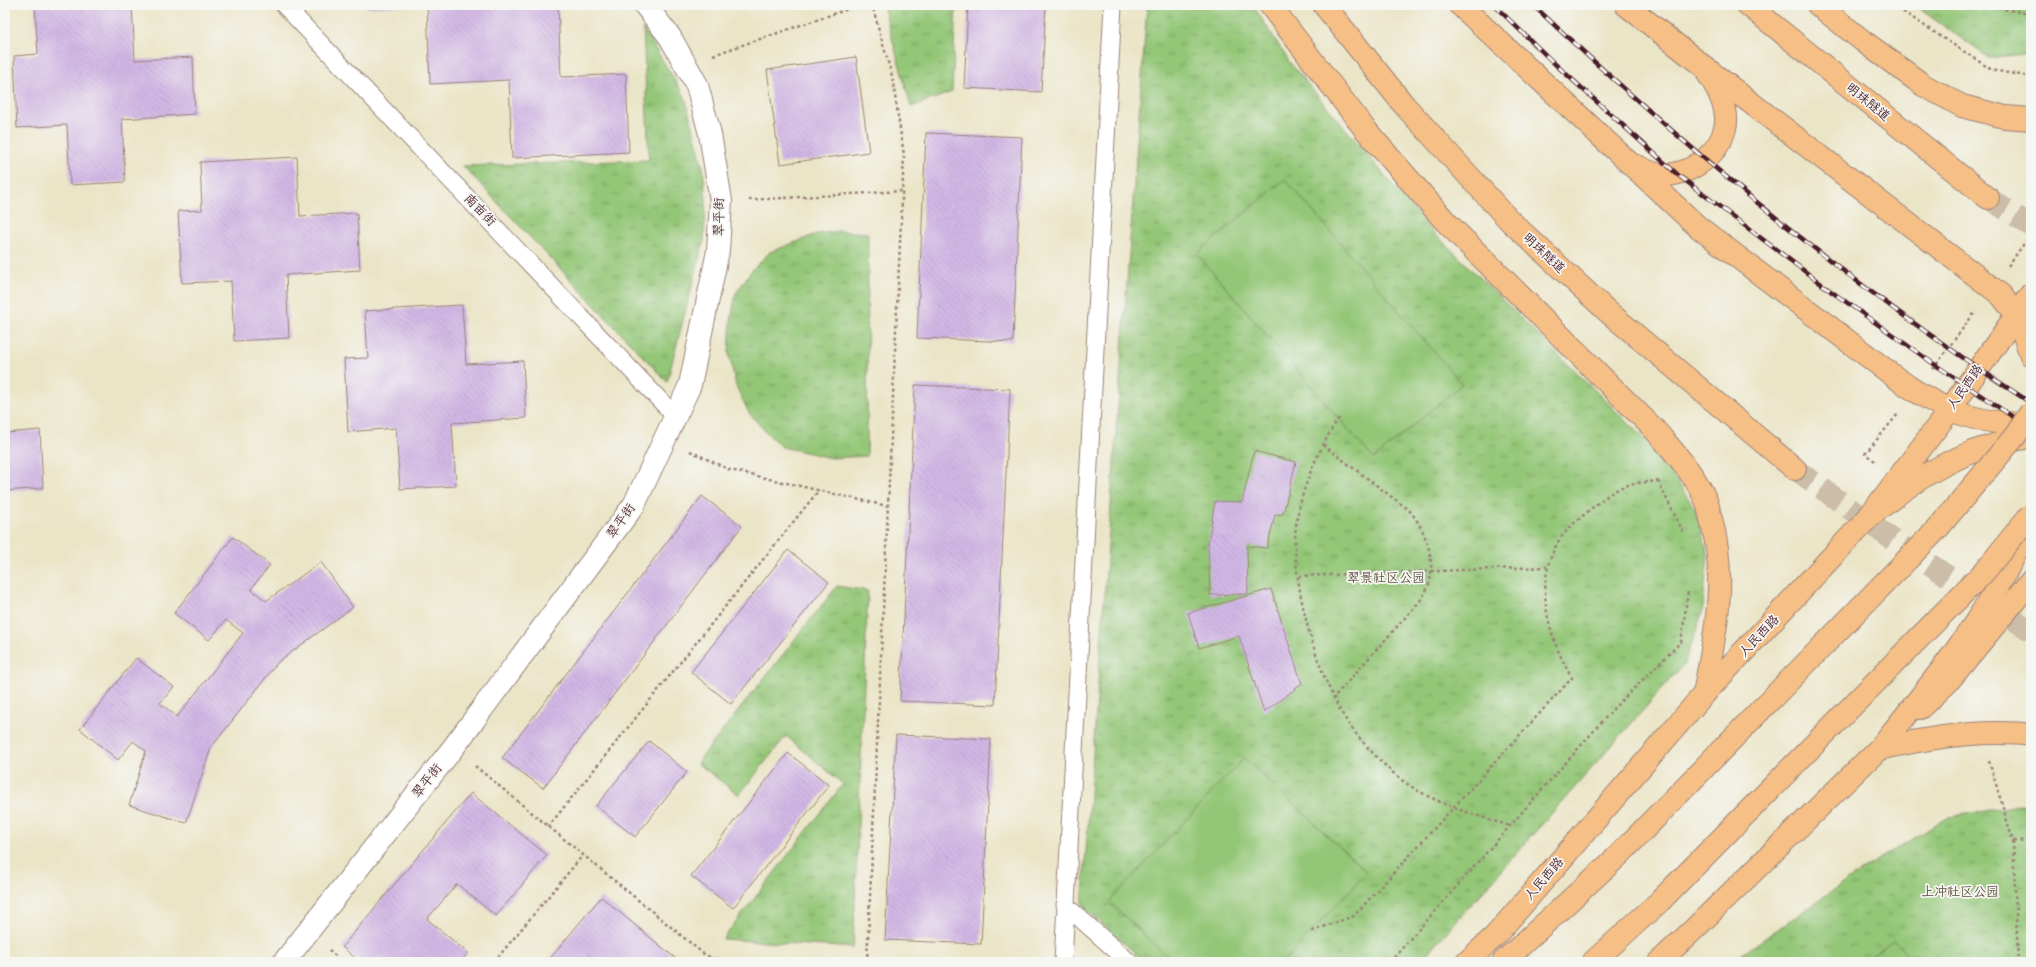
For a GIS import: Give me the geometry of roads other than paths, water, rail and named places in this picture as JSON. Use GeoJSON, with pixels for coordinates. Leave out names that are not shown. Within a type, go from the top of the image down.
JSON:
{"type":"FeatureCollection","features":[{"type":"Feature","properties":{"kind":"main road"},"geometry":{"type":"LineString","coordinates":[[1270,5],[1364,128],[1446,222],[1650,425],[1684,463],[1705,497],[1715,531],[1719,568],[1719,612],[1704,694]]}},
{"type":"Feature","properties":{"kind":"main road","name":"明珠隧道"},"geometry":{"type":"LineString","coordinates":[[1324,5],[1404,105],[1510,221],[1607,311],[1795,469]]}},
{"type":"Feature","properties":{"kind":"main road"},"geometry":{"type":"LineString","coordinates":[[1460,5],[1697,226],[1899,380],[1949,411],[1985,421],[2031,424]]}},
{"type":"Feature","properties":{"kind":"main road"},"geometry":{"type":"LineString","coordinates":[[1626,5],[1703,66],[2001,294],[2016,314],[2031,355]]}},
{"type":"Feature","properties":{"kind":"main road","name":"明珠隧道"},"geometry":{"type":"LineString","coordinates":[[1748,5],[1988,198]]}},
{"type":"Feature","properties":{"kind":"main road"},"geometry":{"type":"LineString","coordinates":[[1818,5],[1862,41],[1923,85],[1962,106],[2005,117],[2031,119]]}},
{"type":"Feature","properties":{"kind":"main road"},"geometry":{"type":"LineString","coordinates":[[1626,159],[1646,170],[1663,175],[1685,172],[1698,165],[1711,153],[1719,142],[1726,127],[1725,114],[1714,83],[1703,66]]}},
{"type":"Feature","properties":{"kind":"main road","name":"人民西路"},"geometry":{"type":"LineString","coordinates":[[1467,962],[1496,935],[1704,694],[1868,518],[1949,411],[2031,294]]}},
{"type":"Feature","properties":{"kind":"main road"},"geometry":{"type":"LineString","coordinates":[[1503,962],[1618,856],[1938,528],[2014,436],[2031,412]]}},
{"type":"Feature","properties":{"kind":"main road"},"geometry":{"type":"LineString","coordinates":[[1868,518],[1908,485],[1946,462],[1994,444],[2031,437]]}},
{"type":"Feature","properties":{"kind":"main road"},"geometry":{"type":"LineString","coordinates":[[1879,749],[1944,668],[1981,616],[2011,563],[2024,532],[2031,506]]}},
{"type":"Feature","properties":{"kind":"main road"},"geometry":{"type":"LineString","coordinates":[[1593,962],[1660,901],[1984,572],[2031,514]]}},
{"type":"Feature","properties":{"kind":"main road"},"geometry":{"type":"LineString","coordinates":[[1659,962],[1690,934],[1946,684],[2031,581]]}},
{"type":"Feature","properties":{"kind":"main road"},"geometry":{"type":"LineString","coordinates":[[1879,749],[1938,736],[1980,733],[2023,733],[2031,735]]}},
{"type":"Feature","properties":{"kind":"street","name":"翠平街"},"geometry":{"type":"LineString","coordinates":[[284,962],[453,748],[634,505],[690,385],[718,251],[721,201],[710,134],[697,85],[670,37],[645,5]]}},
{"type":"Feature","properties":{"kind":"lane","name":"南亩街"},"geometry":{"type":"LineString","coordinates":[[284,5],[675,416]]}},
{"type":"Feature","properties":{"kind":"lane"},"geometry":{"type":"LineString","coordinates":[[1063,962],[1113,5]]}},
{"type":"Feature","properties":{"kind":"lane"},"geometry":{"type":"LineString","coordinates":[[1065,905],[1129,962]]}},
{"type":"Feature","properties":{"kind":"tunnel"},"geometry":{"type":"LineString","coordinates":[[1988,198],[2031,226]]}},
{"type":"Feature","properties":{"kind":"tunnel"},"geometry":{"type":"LineString","coordinates":[[1795,469],[1893,540],[2031,631]]}},
{"type":"Feature","properties":{"kind":"railway"},"geometry":{"type":"LineString","coordinates":[[1494,5],[1555,64],[1678,175],[1832,292],[1931,362],[2031,429]]}},
{"type":"Feature","properties":{"kind":"railway"},"geometry":{"type":"LineString","coordinates":[[1533,5],[1591,59],[1711,164],[1835,265],[1899,313],[2031,403]]}},
{"type":"Feature","properties":{"kind":"park label","name":"翠景社区公园"},"geometry":{"type":"Point","coordinates":[1386,578]}},
{"type":"Feature","properties":{"kind":"park label","name":"上冲社区公园"},"geometry":{"type":"Point","coordinates":[1960,892]}}]}
